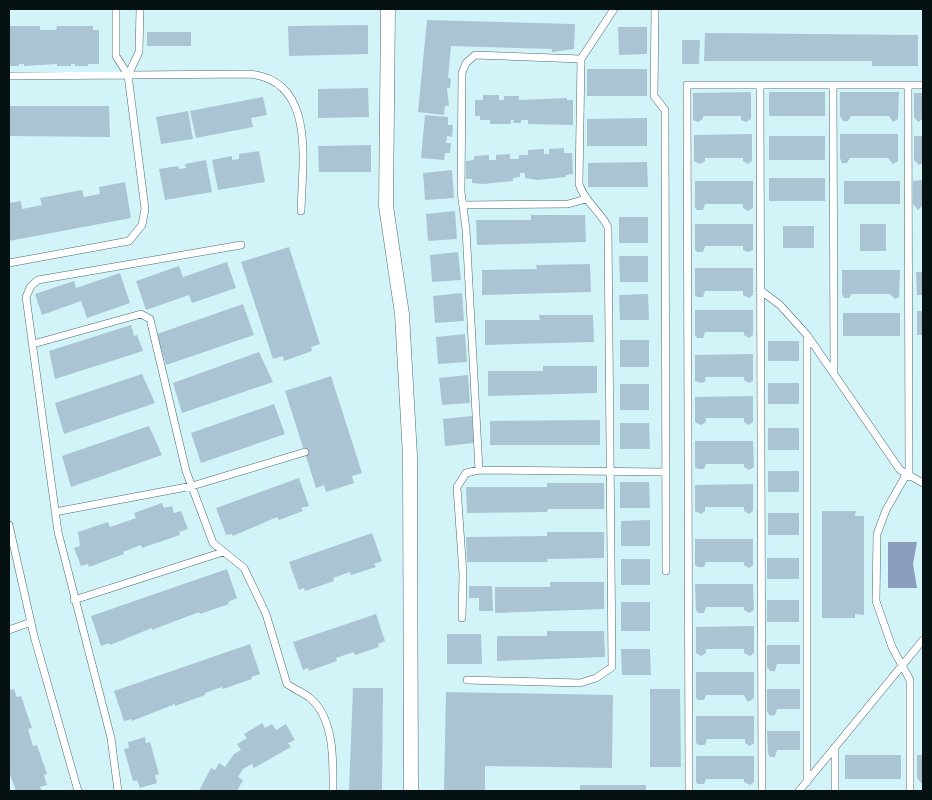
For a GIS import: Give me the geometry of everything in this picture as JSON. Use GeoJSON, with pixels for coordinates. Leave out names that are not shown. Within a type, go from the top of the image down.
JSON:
{"type":"FeatureCollection","features":[{"type":"Feature","properties":{"kind":"street"},"geometry":{"type":"LineString","coordinates":[[388,9],[386,206],[402,314],[410,456],[411,791]]}},
{"type":"Feature","properties":{"kind":"lane"},"geometry":{"type":"LineString","coordinates":[[9,263],[129,241],[139,231],[145,208],[128,75],[116,56],[116,9]]}},
{"type":"Feature","properties":{"kind":"lane"},"geometry":{"type":"LineString","coordinates":[[128,75],[139,52],[140,9]]}},
{"type":"Feature","properties":{"kind":"lane"},"geometry":{"type":"LineString","coordinates":[[467,680],[580,683],[596,678],[612,667],[608,227],[601,214],[586,199],[579,184],[581,59],[614,9]]}},
{"type":"Feature","properties":{"kind":"lane"},"geometry":{"type":"LineString","coordinates":[[654,9],[654,96],[665,110],[666,571]]}},
{"type":"Feature","properties":{"kind":"lane"},"geometry":{"type":"LineString","coordinates":[[480,470],[463,205],[462,73],[466,63],[475,55],[581,59]]}},
{"type":"Feature","properties":{"kind":"lane"},"geometry":{"type":"LineString","coordinates":[[9,76],[249,74],[266,77],[280,85],[291,98],[301,126],[300,211]]}},
{"type":"Feature","properties":{"kind":"lane"},"geometry":{"type":"LineString","coordinates":[[760,85],[762,791]]}},
{"type":"Feature","properties":{"kind":"lane"},"geometry":{"type":"LineString","coordinates":[[833,85],[834,374]]}},
{"type":"Feature","properties":{"kind":"lane"},"geometry":{"type":"LineString","coordinates":[[908,85],[908,476],[886,510],[877,534],[876,601],[884,628],[910,680],[910,791]]}},
{"type":"Feature","properties":{"kind":"lane"},"geometry":{"type":"LineString","coordinates":[[689,791],[687,86],[923,85]]}},
{"type":"Feature","properties":{"kind":"lane"},"geometry":{"type":"LineString","coordinates":[[463,205],[568,204],[586,199]]}},
{"type":"Feature","properties":{"kind":"lane"},"geometry":{"type":"LineString","coordinates":[[118,791],[111,738],[74,600],[55,512],[26,297],[30,286],[38,280],[241,245]]}},
{"type":"Feature","properties":{"kind":"lane"},"geometry":{"type":"LineString","coordinates":[[760,290],[780,305],[807,336],[900,470],[923,483]]}},
{"type":"Feature","properties":{"kind":"lane"},"geometry":{"type":"LineString","coordinates":[[33,344],[141,314],[150,319],[192,486],[212,543],[244,568],[266,614],[287,684],[311,698],[321,712],[328,728],[333,791]]}},
{"type":"Feature","properties":{"kind":"lane"},"geometry":{"type":"LineString","coordinates":[[807,336],[807,782]]}},
{"type":"Feature","properties":{"kind":"lane"},"geometry":{"type":"LineString","coordinates":[[55,512],[192,486],[305,452]]}},
{"type":"Feature","properties":{"kind":"lane"},"geometry":{"type":"LineString","coordinates":[[462,618],[463,574],[457,487],[466,473],[480,470],[665,472]]}},
{"type":"Feature","properties":{"kind":"lane"},"geometry":{"type":"LineString","coordinates":[[9,525],[30,622],[78,791]]}},
{"type":"Feature","properties":{"kind":"lane"},"geometry":{"type":"LineString","coordinates":[[74,600],[223,552]]}},
{"type":"Feature","properties":{"kind":"lane"},"geometry":{"type":"LineString","coordinates":[[9,630],[30,622]]}},
{"type":"Feature","properties":{"kind":"lane"},"geometry":{"type":"LineString","coordinates":[[799,791],[923,640]]}},
{"type":"Feature","properties":{"kind":"lane"},"geometry":{"type":"LineString","coordinates":[[835,747],[835,791]]}},
{"type":"Feature","properties":{"kind":"water"},"geometry":{"type":"Polygon","coordinates":[[[888,542],[917,542],[913,564],[917,588],[888,588],[888,542]]]}},
{"type":"Feature","properties":{"kind":"building"},"geometry":{"type":"Polygon","coordinates":[[[427,20],[575,24],[574,49],[552,52],[552,49],[451,46],[448,78],[451,79],[450,88],[447,88],[449,106],[445,106],[444,115],[418,112],[427,20]]]}},
{"type":"Feature","properties":{"kind":"building"},"geometry":{"type":"Polygon","coordinates":[[[368,25],[368,54],[289,56],[288,26],[368,25]]]}},
{"type":"Feature","properties":{"kind":"building"},"geometry":{"type":"Polygon","coordinates":[[[9,26],[40,26],[40,30],[56,30],[57,26],[93,26],[93,30],[99,30],[99,64],[88,64],[88,66],[75,66],[75,64],[71,64],[71,66],[57,66],[57,64],[24,66],[24,64],[19,64],[19,66],[9,66],[9,26]]]}},
{"type":"Feature","properties":{"kind":"building"},"geometry":{"type":"Polygon","coordinates":[[[618,27],[647,27],[647,54],[619,55],[618,27]]]}},
{"type":"Feature","properties":{"kind":"building"},"geometry":{"type":"Polygon","coordinates":[[[147,32],[191,32],[191,46],[147,46],[147,32]]]}},
{"type":"Feature","properties":{"kind":"building"},"geometry":{"type":"Polygon","coordinates":[[[705,33],[918,35],[918,66],[872,66],[872,61],[704,61],[705,33]]]}},
{"type":"Feature","properties":{"kind":"building"},"geometry":{"type":"Polygon","coordinates":[[[682,40],[700,40],[699,64],[682,64],[682,40]]]}},
{"type":"Feature","properties":{"kind":"building"},"geometry":{"type":"Polygon","coordinates":[[[587,69],[647,69],[647,96],[587,96],[587,69]]]}},
{"type":"Feature","properties":{"kind":"building"},"geometry":{"type":"Polygon","coordinates":[[[368,88],[369,117],[318,118],[318,89],[368,88]]]}},
{"type":"Feature","properties":{"kind":"building"},"geometry":{"type":"Polygon","coordinates":[[[751,92],[751,119],[746,122],[741,120],[741,116],[703,116],[703,119],[698,122],[693,120],[693,93],[751,92]]]}},
{"type":"Feature","properties":{"kind":"building"},"geometry":{"type":"Polygon","coordinates":[[[769,92],[825,92],[825,116],[769,116],[769,92]]]}},
{"type":"Feature","properties":{"kind":"building"},"geometry":{"type":"Polygon","coordinates":[[[840,92],[899,92],[898,119],[893,122],[889,116],[851,116],[848,121],[843,121],[840,116],[840,92]]]}},
{"type":"Feature","properties":{"kind":"building"},"geometry":{"type":"Polygon","coordinates":[[[914,93],[923,93],[923,119],[918,122],[914,117],[914,93]]]}},
{"type":"Feature","properties":{"kind":"building"},"geometry":{"type":"Polygon","coordinates":[[[483,95],[499,95],[499,100],[504,100],[504,96],[519,96],[519,100],[567,98],[567,100],[573,100],[573,125],[528,124],[528,120],[521,120],[521,123],[513,123],[514,120],[511,120],[511,124],[490,124],[490,120],[480,120],[480,116],[475,116],[475,100],[483,100],[483,95]]]}},
{"type":"Feature","properties":{"kind":"building"},"geometry":{"type":"Polygon","coordinates":[[[263,97],[267,115],[251,118],[253,127],[196,138],[190,111],[263,97]]]}},
{"type":"Feature","properties":{"kind":"building"},"geometry":{"type":"Polygon","coordinates":[[[9,106],[109,106],[110,137],[9,136],[9,106]]]}},
{"type":"Feature","properties":{"kind":"building"},"geometry":{"type":"Polygon","coordinates":[[[188,111],[193,139],[161,144],[156,117],[188,111]]]}},
{"type":"Feature","properties":{"kind":"building"},"geometry":{"type":"Polygon","coordinates":[[[425,115],[448,117],[448,125],[453,125],[452,137],[447,136],[446,143],[451,143],[450,153],[445,153],[444,160],[421,158],[425,115]]]}},
{"type":"Feature","properties":{"kind":"building"},"geometry":{"type":"Polygon","coordinates":[[[647,118],[647,146],[587,146],[587,119],[647,118]]]}},
{"type":"Feature","properties":{"kind":"building"},"geometry":{"type":"Polygon","coordinates":[[[752,134],[752,161],[748,164],[743,161],[743,158],[705,158],[705,161],[700,164],[694,161],[694,135],[752,134]]]}},
{"type":"Feature","properties":{"kind":"building"},"geometry":{"type":"Polygon","coordinates":[[[840,134],[898,134],[898,161],[893,164],[888,158],[850,158],[847,163],[842,163],[840,158],[840,134]]]}},
{"type":"Feature","properties":{"kind":"building"},"geometry":{"type":"Polygon","coordinates":[[[769,136],[825,136],[825,160],[769,160],[769,136]]]}},
{"type":"Feature","properties":{"kind":"building"},"geometry":{"type":"Polygon","coordinates":[[[914,136],[923,136],[923,163],[919,165],[914,160],[914,136]]]}},
{"type":"Feature","properties":{"kind":"building"},"geometry":{"type":"Polygon","coordinates":[[[371,145],[371,172],[319,172],[318,146],[371,145]]]}},
{"type":"Feature","properties":{"kind":"building"},"geometry":{"type":"Polygon","coordinates":[[[564,148],[564,153],[572,153],[573,174],[566,175],[566,177],[537,180],[525,178],[525,173],[520,173],[520,177],[513,178],[513,181],[483,184],[472,183],[472,179],[466,179],[466,161],[474,160],[474,156],[489,155],[489,160],[496,160],[496,155],[510,154],[510,159],[519,159],[519,155],[528,155],[528,150],[544,149],[544,154],[549,154],[549,149],[564,148]]]}},
{"type":"Feature","properties":{"kind":"building"},"geometry":{"type":"Polygon","coordinates":[[[259,151],[265,182],[218,190],[212,160],[232,156],[232,160],[239,159],[239,154],[259,151]]]}},
{"type":"Feature","properties":{"kind":"building"},"geometry":{"type":"Polygon","coordinates":[[[206,160],[212,192],[165,200],[159,169],[178,166],[179,169],[186,168],[185,164],[206,160]]]}},
{"type":"Feature","properties":{"kind":"building"},"geometry":{"type":"Polygon","coordinates":[[[647,162],[648,187],[588,187],[588,163],[647,162]]]}},
{"type":"Feature","properties":{"kind":"building"},"geometry":{"type":"Polygon","coordinates":[[[452,170],[454,198],[425,200],[423,173],[452,170]]]}},
{"type":"Feature","properties":{"kind":"building"},"geometry":{"type":"Polygon","coordinates":[[[769,178],[825,178],[825,201],[769,201],[769,178]]]}},
{"type":"Feature","properties":{"kind":"building"},"geometry":{"type":"Polygon","coordinates":[[[923,180],[923,205],[918,210],[913,204],[913,181],[923,180]]]}},
{"type":"Feature","properties":{"kind":"building"},"geometry":{"type":"Polygon","coordinates":[[[695,181],[753,181],[753,208],[748,211],[743,208],[743,204],[705,204],[703,210],[697,210],[695,208],[695,181]]]}},
{"type":"Feature","properties":{"kind":"building"},"geometry":{"type":"Polygon","coordinates":[[[844,181],[900,181],[900,204],[844,204],[844,181]]]}},
{"type":"Feature","properties":{"kind":"building"},"geometry":{"type":"Polygon","coordinates":[[[125,182],[131,218],[9,241],[9,203],[21,201],[22,209],[42,205],[40,198],[82,190],[84,197],[100,194],[99,187],[125,182]]]}},
{"type":"Feature","properties":{"kind":"building"},"geometry":{"type":"Polygon","coordinates":[[[455,211],[457,239],[428,241],[426,214],[455,211]]]}},
{"type":"Feature","properties":{"kind":"building"},"geometry":{"type":"Polygon","coordinates":[[[531,215],[585,215],[586,242],[477,245],[476,220],[531,220],[531,215]]]}},
{"type":"Feature","properties":{"kind":"building"},"geometry":{"type":"Polygon","coordinates":[[[619,217],[648,217],[648,243],[619,243],[619,217]]]}},
{"type":"Feature","properties":{"kind":"building"},"geometry":{"type":"Polygon","coordinates":[[[695,224],[753,224],[753,250],[748,252],[743,250],[743,246],[705,246],[703,252],[697,252],[695,250],[695,224]]]}},
{"type":"Feature","properties":{"kind":"building"},"geometry":{"type":"Polygon","coordinates":[[[860,224],[886,224],[886,251],[860,251],[860,224]]]}},
{"type":"Feature","properties":{"kind":"building"},"geometry":{"type":"Polygon","coordinates":[[[783,226],[814,226],[814,248],[783,248],[783,226]]]}},
{"type":"Feature","properties":{"kind":"building"},"geometry":{"type":"Polygon","coordinates":[[[289,247],[320,344],[311,347],[312,351],[284,361],[283,356],[273,359],[241,262],[289,247]]]}},
{"type":"Feature","properties":{"kind":"building"},"geometry":{"type":"Polygon","coordinates":[[[458,252],[461,280],[432,282],[430,255],[458,252]]]}},
{"type":"Feature","properties":{"kind":"building"},"geometry":{"type":"Polygon","coordinates":[[[619,256],[648,256],[648,282],[620,282],[619,256]]]}},
{"type":"Feature","properties":{"kind":"building"},"geometry":{"type":"Polygon","coordinates":[[[227,262],[236,288],[192,303],[189,295],[146,310],[136,281],[179,266],[183,277],[227,262]]]}},
{"type":"Feature","properties":{"kind":"building"},"geometry":{"type":"Polygon","coordinates":[[[590,264],[591,292],[482,295],[482,270],[537,269],[536,265],[590,264]]]}},
{"type":"Feature","properties":{"kind":"building"},"geometry":{"type":"Polygon","coordinates":[[[695,268],[753,268],[753,295],[749,298],[743,295],[743,291],[705,291],[703,297],[697,297],[695,295],[695,268]]]}},
{"type":"Feature","properties":{"kind":"building"},"geometry":{"type":"Polygon","coordinates":[[[842,270],[900,270],[899,297],[895,299],[890,294],[852,294],[849,298],[844,298],[842,294],[842,270]]]}},
{"type":"Feature","properties":{"kind":"building"},"geometry":{"type":"Polygon","coordinates":[[[916,272],[923,272],[923,295],[917,295],[916,272]]]}},
{"type":"Feature","properties":{"kind":"building"},"geometry":{"type":"Polygon","coordinates":[[[120,273],[130,303],[87,318],[81,301],[42,315],[35,294],[74,281],[76,288],[120,273]]]}},
{"type":"Feature","properties":{"kind":"building"},"geometry":{"type":"Polygon","coordinates":[[[462,293],[464,321],[435,323],[433,296],[462,293]]]}},
{"type":"Feature","properties":{"kind":"building"},"geometry":{"type":"Polygon","coordinates":[[[648,294],[649,320],[620,320],[619,295],[648,294]]]}},
{"type":"Feature","properties":{"kind":"building"},"geometry":{"type":"Polygon","coordinates":[[[243,304],[254,335],[166,365],[157,334],[243,304]]]}},
{"type":"Feature","properties":{"kind":"building"},"geometry":{"type":"Polygon","coordinates":[[[695,310],[753,310],[753,335],[749,338],[744,335],[744,332],[705,332],[703,338],[697,338],[695,335],[695,310]]]}},
{"type":"Feature","properties":{"kind":"building"},"geometry":{"type":"Polygon","coordinates":[[[917,311],[923,311],[923,335],[917,335],[917,311]]]}},
{"type":"Feature","properties":{"kind":"building"},"geometry":{"type":"Polygon","coordinates":[[[843,313],[900,313],[900,336],[843,336],[843,313]]]}},
{"type":"Feature","properties":{"kind":"building"},"geometry":{"type":"Polygon","coordinates":[[[539,315],[593,315],[594,342],[485,345],[485,320],[540,320],[539,315]]]}},
{"type":"Feature","properties":{"kind":"building"},"geometry":{"type":"Polygon","coordinates":[[[131,325],[134,336],[137,335],[143,351],[55,379],[49,351],[131,325]]]}},
{"type":"Feature","properties":{"kind":"building"},"geometry":{"type":"Polygon","coordinates":[[[465,334],[467,362],[438,364],[436,337],[465,334]]]}},
{"type":"Feature","properties":{"kind":"building"},"geometry":{"type":"Polygon","coordinates":[[[620,340],[649,340],[649,367],[620,367],[620,340]]]}},
{"type":"Feature","properties":{"kind":"building"},"geometry":{"type":"Polygon","coordinates":[[[768,341],[799,341],[799,361],[768,361],[768,341]]]}},
{"type":"Feature","properties":{"kind":"building"},"geometry":{"type":"Polygon","coordinates":[[[259,352],[273,382],[182,413],[173,383],[259,352]]]}},
{"type":"Feature","properties":{"kind":"building"},"geometry":{"type":"Polygon","coordinates":[[[753,354],[753,381],[749,383],[744,380],[744,377],[705,377],[706,381],[701,383],[695,381],[695,355],[753,354]]]}},
{"type":"Feature","properties":{"kind":"building"},"geometry":{"type":"Polygon","coordinates":[[[543,366],[597,366],[597,393],[488,396],[488,371],[543,371],[543,366]]]}},
{"type":"Feature","properties":{"kind":"building"},"geometry":{"type":"Polygon","coordinates":[[[142,374],[155,403],[64,434],[55,403],[142,374]]]}},
{"type":"Feature","properties":{"kind":"building"},"geometry":{"type":"Polygon","coordinates":[[[468,375],[470,403],[442,405],[439,378],[468,375]]]}},
{"type":"Feature","properties":{"kind":"building"},"geometry":{"type":"Polygon","coordinates":[[[331,376],[362,473],[352,476],[354,483],[326,492],[324,485],[316,488],[285,391],[331,376]]]}},
{"type":"Feature","properties":{"kind":"building"},"geometry":{"type":"Polygon","coordinates":[[[768,383],[799,383],[799,404],[768,404],[768,383]]]}},
{"type":"Feature","properties":{"kind":"building"},"geometry":{"type":"Polygon","coordinates":[[[620,384],[649,384],[649,410],[620,410],[620,384]]]}},
{"type":"Feature","properties":{"kind":"building"},"geometry":{"type":"Polygon","coordinates":[[[753,396],[753,422],[749,425],[744,422],[744,418],[706,418],[706,422],[701,425],[695,422],[695,397],[753,396]]]}},
{"type":"Feature","properties":{"kind":"building"},"geometry":{"type":"Polygon","coordinates":[[[274,404],[285,434],[201,463],[191,433],[274,404]]]}},
{"type":"Feature","properties":{"kind":"building"},"geometry":{"type":"Polygon","coordinates":[[[472,416],[474,443],[445,446],[443,419],[472,416]]]}},
{"type":"Feature","properties":{"kind":"building"},"geometry":{"type":"Polygon","coordinates":[[[600,420],[600,445],[490,445],[490,421],[600,420]]]}},
{"type":"Feature","properties":{"kind":"building"},"geometry":{"type":"Polygon","coordinates":[[[620,423],[649,423],[650,449],[620,449],[620,423]]]}},
{"type":"Feature","properties":{"kind":"building"},"geometry":{"type":"Polygon","coordinates":[[[149,426],[162,455],[71,487],[62,456],[149,426]]]}},
{"type":"Feature","properties":{"kind":"building"},"geometry":{"type":"Polygon","coordinates":[[[768,428],[799,428],[799,450],[768,450],[768,428]]]}},
{"type":"Feature","properties":{"kind":"building"},"geometry":{"type":"Polygon","coordinates":[[[695,441],[753,441],[754,467],[749,470],[744,467],[744,464],[706,464],[704,469],[698,469],[695,467],[695,441]]]}},
{"type":"Feature","properties":{"kind":"building"},"geometry":{"type":"Polygon","coordinates":[[[768,471],[799,471],[799,492],[768,492],[768,471]]]}},
{"type":"Feature","properties":{"kind":"building"},"geometry":{"type":"Polygon","coordinates":[[[299,478],[309,506],[301,508],[303,511],[279,520],[277,517],[233,536],[232,534],[226,535],[216,508],[299,478]]]}},
{"type":"Feature","properties":{"kind":"building"},"geometry":{"type":"Polygon","coordinates":[[[620,482],[649,482],[650,508],[620,508],[620,482]]]}},
{"type":"Feature","properties":{"kind":"building"},"geometry":{"type":"Polygon","coordinates":[[[547,483],[604,483],[604,509],[548,509],[547,512],[467,513],[466,487],[547,487],[547,483]]]}},
{"type":"Feature","properties":{"kind":"building"},"geometry":{"type":"Polygon","coordinates":[[[753,484],[753,511],[749,514],[744,511],[744,507],[705,507],[705,511],[701,514],[695,511],[695,485],[753,484]]]}},
{"type":"Feature","properties":{"kind":"building"},"geometry":{"type":"Polygon","coordinates":[[[162,503],[164,508],[172,506],[174,513],[181,511],[188,529],[179,532],[180,535],[142,548],[141,545],[123,552],[124,554],[89,567],[88,564],[81,566],[74,548],[80,546],[78,532],[108,522],[110,527],[136,518],[134,513],[162,503]]]}},
{"type":"Feature","properties":{"kind":"building"},"geometry":{"type":"Polygon","coordinates":[[[822,511],[856,511],[855,516],[864,516],[864,615],[855,614],[855,618],[822,618],[822,511]]]}},
{"type":"Feature","properties":{"kind":"building"},"geometry":{"type":"Polygon","coordinates":[[[768,513],[799,513],[799,535],[768,535],[768,513]]]}},
{"type":"Feature","properties":{"kind":"building"},"geometry":{"type":"Polygon","coordinates":[[[650,520],[650,546],[621,546],[621,521],[650,520]]]}},
{"type":"Feature","properties":{"kind":"building"},"geometry":{"type":"Polygon","coordinates":[[[547,532],[604,532],[604,558],[547,559],[548,562],[467,562],[466,537],[547,536],[547,532]]]}},
{"type":"Feature","properties":{"kind":"building"},"geometry":{"type":"Polygon","coordinates":[[[372,533],[382,561],[374,564],[376,567],[351,575],[350,572],[333,578],[334,581],[305,591],[304,588],[299,590],[289,562],[372,533]]]}},
{"type":"Feature","properties":{"kind":"building"},"geometry":{"type":"Polygon","coordinates":[[[695,539],[753,539],[753,565],[749,568],[744,565],[744,562],[706,562],[704,567],[698,567],[695,565],[695,539]]]}},
{"type":"Feature","properties":{"kind":"building"},"geometry":{"type":"Polygon","coordinates":[[[767,558],[799,558],[799,579],[767,579],[767,558]]]}},
{"type":"Feature","properties":{"kind":"building"},"geometry":{"type":"Polygon","coordinates":[[[621,559],[650,559],[650,585],[621,585],[621,559]]]}},
{"type":"Feature","properties":{"kind":"building"},"geometry":{"type":"Polygon","coordinates":[[[227,569],[237,598],[228,602],[229,604],[200,614],[199,612],[152,630],[152,628],[110,645],[109,643],[101,646],[91,616],[227,569]]]}},
{"type":"Feature","properties":{"kind":"building"},"geometry":{"type":"Polygon","coordinates":[[[550,582],[604,582],[604,609],[495,613],[495,587],[550,587],[550,582]]]}},
{"type":"Feature","properties":{"kind":"building"},"geometry":{"type":"Polygon","coordinates":[[[695,584],[753,584],[754,610],[749,613],[744,610],[744,607],[706,607],[704,613],[698,613],[696,610],[695,584]]]}},
{"type":"Feature","properties":{"kind":"building"},"geometry":{"type":"Polygon","coordinates":[[[469,586],[492,586],[493,611],[479,611],[479,598],[469,598],[469,586]]]}},
{"type":"Feature","properties":{"kind":"building"},"geometry":{"type":"Polygon","coordinates":[[[767,600],[799,600],[799,622],[767,622],[767,600]]]}},
{"type":"Feature","properties":{"kind":"building"},"geometry":{"type":"Polygon","coordinates":[[[621,602],[650,602],[650,631],[621,631],[621,602]]]}},
{"type":"Feature","properties":{"kind":"building"},"geometry":{"type":"Polygon","coordinates":[[[376,614],[385,641],[378,644],[379,647],[355,655],[354,652],[336,658],[337,661],[309,671],[308,668],[303,670],[293,642],[376,614]]]}},
{"type":"Feature","properties":{"kind":"building"},"geometry":{"type":"Polygon","coordinates":[[[754,626],[754,653],[750,656],[744,653],[744,649],[706,649],[706,653],[701,656],[696,653],[696,627],[754,626]]]}},
{"type":"Feature","properties":{"kind":"building"},"geometry":{"type":"Polygon","coordinates":[[[547,631],[604,631],[605,657],[497,661],[497,636],[547,636],[547,631]]]}},
{"type":"Feature","properties":{"kind":"building"},"geometry":{"type":"Polygon","coordinates":[[[447,634],[481,634],[482,664],[447,664],[447,634]]]}},
{"type":"Feature","properties":{"kind":"building"},"geometry":{"type":"Polygon","coordinates":[[[250,644],[260,674],[251,677],[252,679],[223,689],[222,687],[132,721],[132,719],[124,721],[114,691],[250,644]]]}},
{"type":"Feature","properties":{"kind":"building"},"geometry":{"type":"Polygon","coordinates":[[[767,645],[800,645],[800,664],[777,664],[775,671],[770,671],[767,667],[767,645]]]}},
{"type":"Feature","properties":{"kind":"building"},"geometry":{"type":"Polygon","coordinates":[[[621,649],[650,649],[651,675],[622,675],[621,649]]]}},
{"type":"Feature","properties":{"kind":"building"},"geometry":{"type":"Polygon","coordinates":[[[696,672],[754,672],[754,698],[747,701],[744,695],[706,695],[704,700],[698,700],[696,698],[696,672]]]}},
{"type":"Feature","properties":{"kind":"building"},"geometry":{"type":"Polygon","coordinates":[[[353,688],[383,688],[382,791],[349,791],[353,688]]]}},
{"type":"Feature","properties":{"kind":"building"},"geometry":{"type":"Polygon","coordinates":[[[14,689],[17,697],[21,696],[32,728],[28,729],[33,746],[37,745],[47,774],[44,775],[47,785],[40,787],[42,791],[16,791],[9,772],[9,690],[14,689]]]}},
{"type":"Feature","properties":{"kind":"building"},"geometry":{"type":"Polygon","coordinates":[[[650,689],[680,689],[681,767],[650,767],[650,689]]]}},
{"type":"Feature","properties":{"kind":"building"},"geometry":{"type":"Polygon","coordinates":[[[767,689],[800,689],[800,709],[777,709],[775,715],[770,716],[767,711],[767,689]]]}},
{"type":"Feature","properties":{"kind":"building"},"geometry":{"type":"Polygon","coordinates":[[[446,692],[613,695],[612,768],[485,766],[485,791],[444,791],[446,692]]]}},
{"type":"Feature","properties":{"kind":"building"},"geometry":{"type":"Polygon","coordinates":[[[696,716],[754,716],[754,743],[750,746],[745,743],[745,739],[707,739],[705,745],[699,745],[696,743],[696,716]]]}},
{"type":"Feature","properties":{"kind":"building"},"geometry":{"type":"Polygon","coordinates":[[[262,723],[265,728],[272,724],[276,730],[286,724],[295,740],[288,743],[291,747],[254,768],[252,764],[243,769],[238,777],[243,780],[237,791],[199,791],[211,768],[215,770],[219,763],[225,767],[234,754],[241,750],[237,744],[247,738],[244,734],[262,723]]]}},
{"type":"Feature","properties":{"kind":"building"},"geometry":{"type":"Polygon","coordinates":[[[767,731],[800,731],[800,750],[777,750],[775,757],[770,757],[768,753],[767,731]]]}},
{"type":"Feature","properties":{"kind":"building"},"geometry":{"type":"Polygon","coordinates":[[[145,737],[146,743],[150,742],[159,774],[155,775],[157,783],[140,788],[137,780],[133,781],[124,749],[129,748],[128,742],[145,737]]]}},
{"type":"Feature","properties":{"kind":"building"},"geometry":{"type":"Polygon","coordinates":[[[845,755],[901,755],[901,779],[845,779],[845,755]]]}},
{"type":"Feature","properties":{"kind":"building"},"geometry":{"type":"Polygon","coordinates":[[[917,755],[923,755],[922,784],[917,778],[917,755]]]}},
{"type":"Feature","properties":{"kind":"building"},"geometry":{"type":"Polygon","coordinates":[[[696,756],[754,756],[754,782],[750,785],[744,782],[744,779],[706,779],[704,784],[698,784],[696,782],[696,756]]]}},
{"type":"Feature","properties":{"kind":"building"},"geometry":{"type":"Polygon","coordinates":[[[580,785],[646,785],[646,791],[580,791],[580,785]]]}}]}
